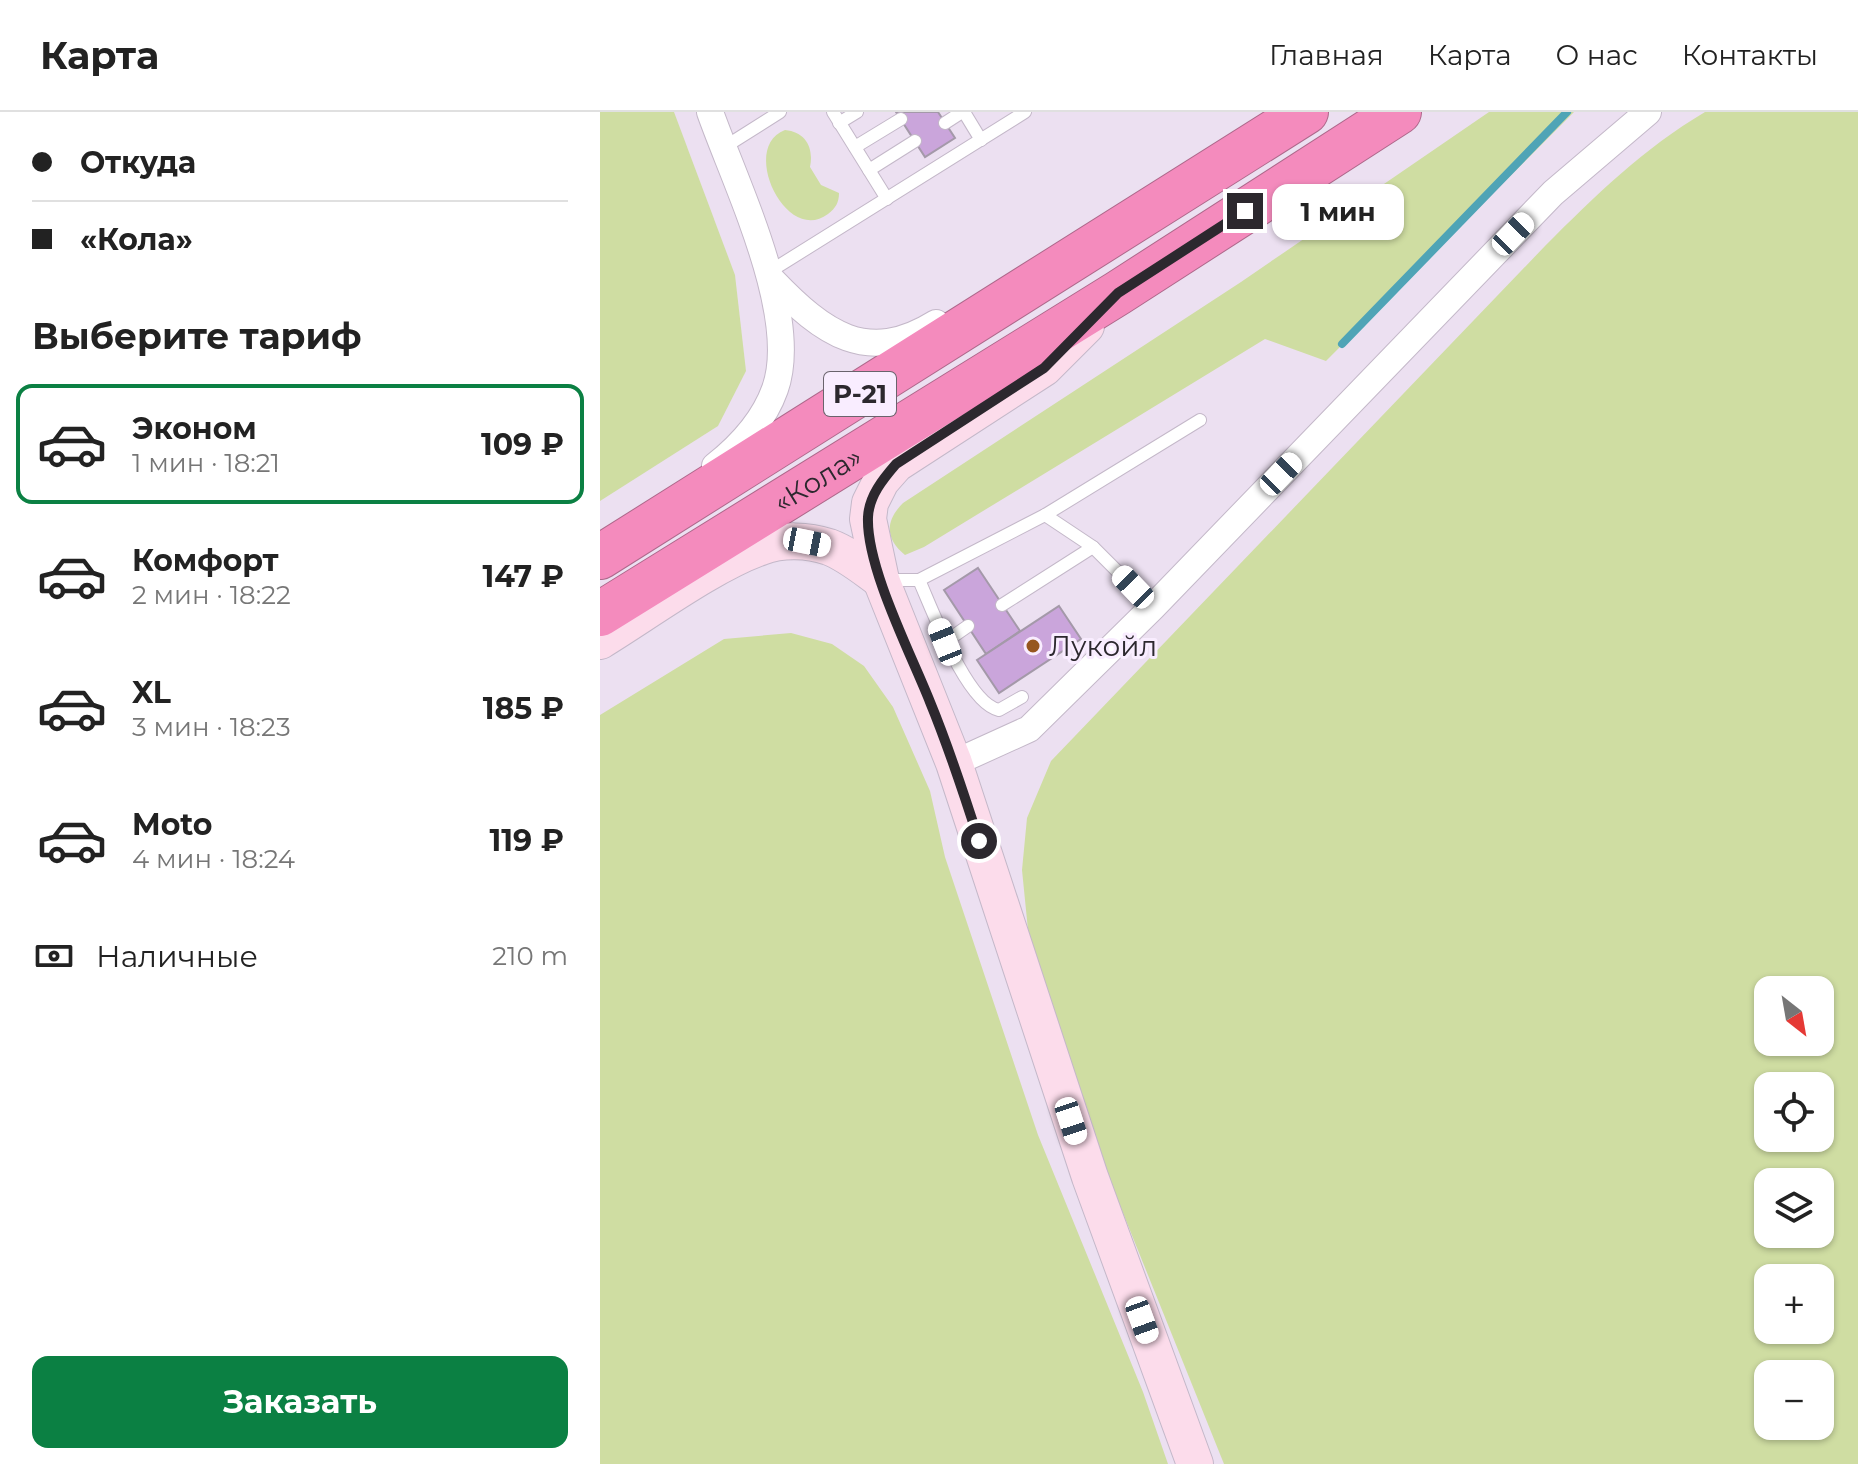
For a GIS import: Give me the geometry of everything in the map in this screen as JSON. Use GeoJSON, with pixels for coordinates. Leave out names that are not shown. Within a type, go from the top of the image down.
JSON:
{"type":"FeatureCollection","features":[{"type":"Feature","properties":{"kind":"highway","name":"«Кола»"},"geometry":{"type":"LineString","coordinates":[[600,557],[1306,112]]}},
{"type":"Feature","properties":{"kind":"highway","name":"«Кола»"},"geometry":{"type":"LineString","coordinates":[[600,614],[1118,293],[1399,112]]}},
{"type":"Feature","properties":{"kind":"street"},"geometry":{"type":"LineString","coordinates":[[600,539],[732,452],[766,408],[776,388],[780,356],[771,276],[710,112]]}},
{"type":"Feature","properties":{"kind":"street"},"geometry":{"type":"LineString","coordinates":[[954,763],[1029,729],[1153,607],[1542,205],[1648,112]]}},
{"type":"Feature","properties":{"kind":"street"},"geometry":{"type":"LineString","coordinates":[[771,276],[817,322],[845,339],[896,341],[920,333],[1043,257],[1119,232]]}},
{"type":"Feature","properties":{"kind":"street"},"geometry":{"type":"LineString","coordinates":[[1118,293],[1044,368],[896,464],[881,481],[870,503],[868,519],[881,580],[954,763],[1090,1177],[1195,1464]]}},
{"type":"Feature","properties":{"kind":"street"},"geometry":{"type":"LineString","coordinates":[[600,641],[728,562],[784,541],[826,546],[844,554],[881,580]]}},
{"type":"Feature","properties":{"kind":"lane"},"geometry":{"type":"LineString","coordinates":[[723,148],[780,112]]}},
{"type":"Feature","properties":{"kind":"lane"},"geometry":{"type":"LineString","coordinates":[[857,112],[836,118],[887,199]]}},
{"type":"Feature","properties":{"kind":"lane"},"geometry":{"type":"LineString","coordinates":[[945,123],[963,112],[981,140]]}},
{"type":"Feature","properties":{"kind":"lane"},"geometry":{"type":"LineString","coordinates":[[771,276],[1025,112]]}},
{"type":"Feature","properties":{"kind":"lane"},"geometry":{"type":"LineString","coordinates":[[855,147],[901,119]]}},
{"type":"Feature","properties":{"kind":"lane"},"geometry":{"type":"LineString","coordinates":[[869,170],[915,141]]}},
{"type":"Feature","properties":{"kind":"lane"},"geometry":{"type":"LineString","coordinates":[[881,580],[919,580],[1045,515],[1200,420]]}},
{"type":"Feature","properties":{"kind":"lane"},"geometry":{"type":"LineString","coordinates":[[1045,515],[1093,547],[1153,607]]}},
{"type":"Feature","properties":{"kind":"lane"},"geometry":{"type":"LineString","coordinates":[[1002,605],[1093,547]]}},
{"type":"Feature","properties":{"kind":"lane"},"geometry":{"type":"LineString","coordinates":[[919,580],[945,642],[991,709],[999,710],[1022,697]]}},
{"type":"Feature","properties":{"kind":"lane"},"geometry":{"type":"LineString","coordinates":[[945,642],[968,626]]}},
{"type":"Feature","properties":{"kind":"green space"},"geometry":{"type":"Polygon","coordinates":[[[600,112],[674,112],[735,275],[746,371],[718,426],[600,501],[600,112]]]}},
{"type":"Feature","properties":{"kind":"green space"},"geometry":{"type":"Polygon","coordinates":[[[1489,112],[1574,112],[1326,361],[1265,339],[924,547],[905,555],[898,549],[891,536],[890,523],[903,503],[1241,282],[1489,112]]]}},
{"type":"Feature","properties":{"kind":"green space"},"geometry":{"type":"Polygon","coordinates":[[[1705,112],[1858,112],[1858,1464],[1224,1464],[1090,1131],[1029,940],[1022,870],[1027,818],[1051,761],[1545,246],[1661,141],[1705,112]]]}},
{"type":"Feature","properties":{"kind":"green space"},"geometry":{"type":"Polygon","coordinates":[[[785,130],[798,134],[807,142],[811,153],[810,167],[821,185],[839,193],[836,205],[828,214],[812,220],[797,217],[784,206],[774,190],[767,172],[766,155],[772,140],[785,130]]]}},
{"type":"Feature","properties":{"kind":"green space"},"geometry":{"type":"Polygon","coordinates":[[[791,633],[832,644],[864,666],[893,707],[930,791],[945,857],[1038,1135],[1143,1392],[1168,1464],[600,1464],[600,715],[724,639],[791,633]]]}},
{"type":"Feature","properties":{"kind":"building"},"geometry":{"type":"Polygon","coordinates":[[[896,112],[938,112],[955,138],[925,157],[896,112]]]}},
{"type":"Feature","properties":{"kind":"building"},"geometry":{"type":"Polygon","coordinates":[[[978,568],[1020,631],[986,654],[944,590],[978,568]]]}},
{"type":"Feature","properties":{"kind":"building","name":"Лукойл"},"geometry":{"type":"Polygon","coordinates":[[[1059,606],[1081,639],[999,693],[977,660],[1059,606]]]}},
{"type":"Feature","properties":{"kind":"waterway"},"geometry":{"type":"LineString","coordinates":[[1342,344],[1567,112]]}},
{"type":"Feature","properties":{"kind":"place","name":"Лукойл"},"geometry":{"type":"Point","coordinates":[1033,646]}},
{"type":"Feature","properties":{"kind":"route"},"geometry":{"type":"LineString","coordinates":[[979,841],[954,763],[881,580],[870,533],[870,503],[881,481],[896,464],[1044,368],[1118,293],[1245,211]]}}]}
